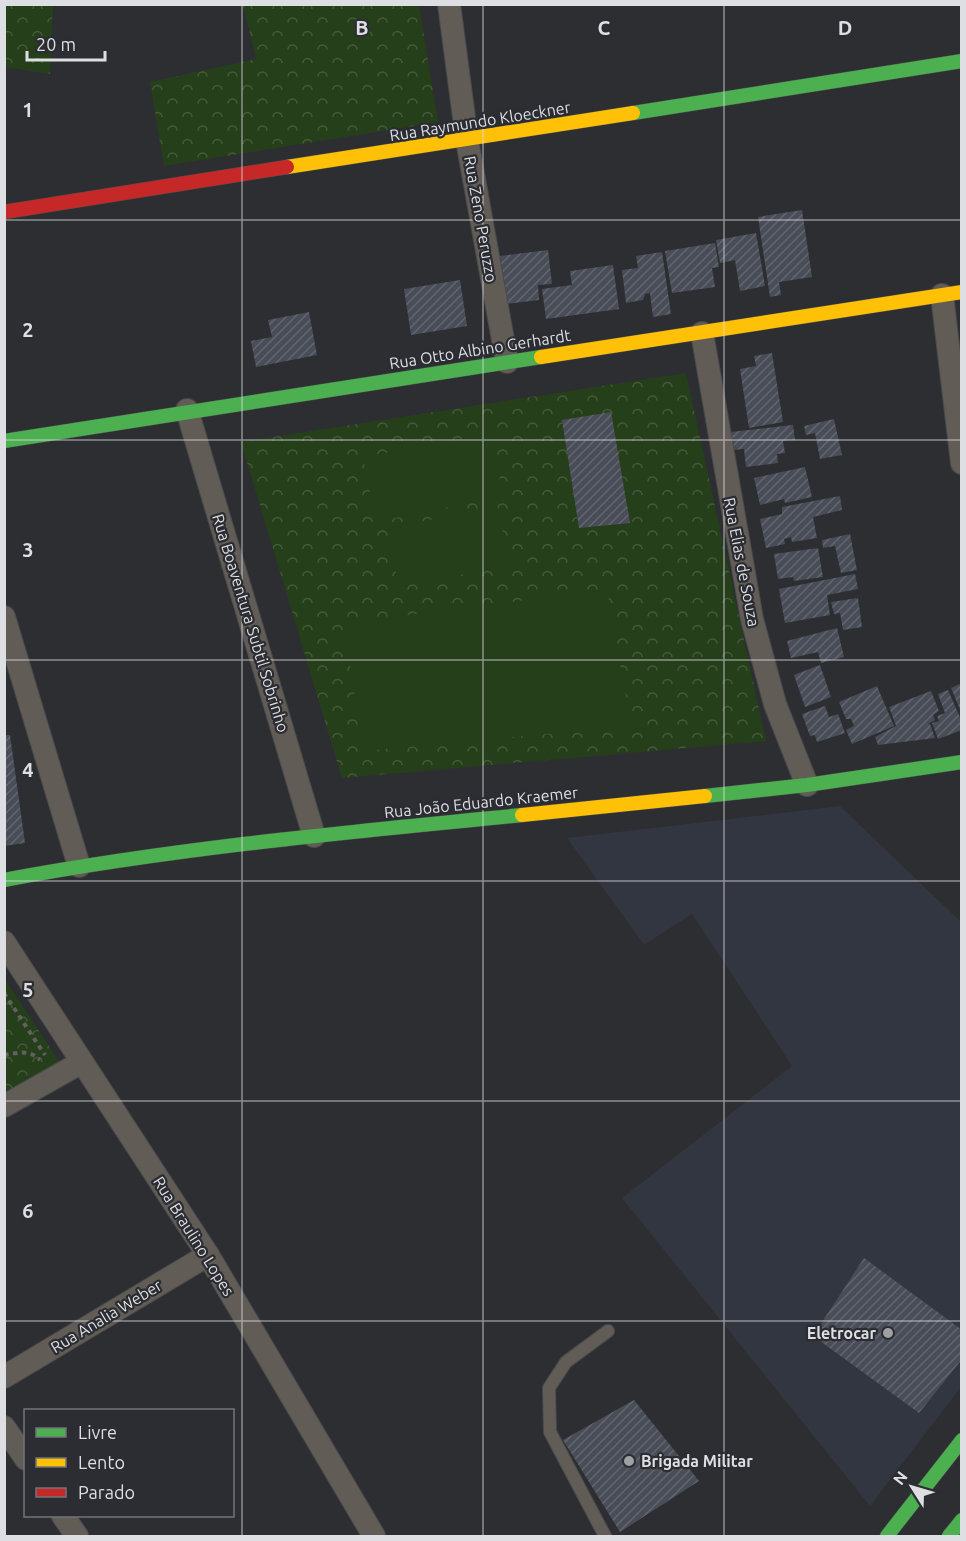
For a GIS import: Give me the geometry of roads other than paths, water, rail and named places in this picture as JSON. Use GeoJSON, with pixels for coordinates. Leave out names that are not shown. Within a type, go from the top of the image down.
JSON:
{"type":"FeatureCollection","features":[{"type":"Feature","properties":{"kind":"street","name":"Rua Zeno Peruzzo"},"geometry":{"type":"LineString","coordinates":[[449,4],[467,140],[507,362]]}},
{"type":"Feature","properties":{"kind":"street","name":"Rua Raymundo Kloeckner"},"geometry":{"type":"LineString","coordinates":[[4,212],[962,61]]}},
{"type":"Feature","properties":{"kind":"street","name":"Rua Otto Albino Gerhardt"},"geometry":{"type":"LineString","coordinates":[[4,441],[188,410],[952,293]]}},
{"type":"Feature","properties":{"kind":"street"},"geometry":{"type":"LineString","coordinates":[[952,293],[962,463]]}},
{"type":"Feature","properties":{"kind":"street","name":"Rua Elias de Souza"},"geometry":{"type":"LineString","coordinates":[[702,333],[752,619],[775,704],[807,785]]}},
{"type":"Feature","properties":{"kind":"street","name":"Rua Boaventura Subtil Sobrinho"},"geometry":{"type":"LineString","coordinates":[[188,410],[314,836]]}},
{"type":"Feature","properties":{"kind":"street"},"geometry":{"type":"LineString","coordinates":[[4,618],[79,866]]}},
{"type":"Feature","properties":{"kind":"street","name":"Rua João Eduardo Kraemer"},"geometry":{"type":"LineString","coordinates":[[4,879],[79,866],[314,836],[807,785],[962,762]]}},
{"type":"Feature","properties":{"kind":"street","name":"Rua Braulino Lopes"},"geometry":{"type":"LineString","coordinates":[[4,942],[208,1255],[374,1536]]}},
{"type":"Feature","properties":{"kind":"street"},"geometry":{"type":"LineString","coordinates":[[4,1106],[82,1062]]}},
{"type":"Feature","properties":{"kind":"street","name":"Rua Analia Weber"},"geometry":{"type":"LineString","coordinates":[[4,1377],[208,1255]]}},
{"type":"Feature","properties":{"kind":"street"},"geometry":{"type":"LineString","coordinates":[[4,1427],[24,1456]]}},
{"type":"Feature","properties":{"kind":"street"},"geometry":{"type":"LineString","coordinates":[[887,1536],[962,1440]]}},
{"type":"Feature","properties":{"kind":"street"},"geometry":{"type":"LineString","coordinates":[[64,1517],[76,1536]]}},
{"type":"Feature","properties":{"kind":"street"},"geometry":{"type":"LineString","coordinates":[[949,1536],[962,1520]]}},
{"type":"Feature","properties":{"kind":"lane"},"geometry":{"type":"LineString","coordinates":[[605,1536],[550,1432],[549,1388],[566,1362],[608,1331]]}},
{"type":"Feature","properties":{"kind":"place","name":"Eletrocar"},"geometry":{"type":"Point","coordinates":[888,1333]}},
{"type":"Feature","properties":{"kind":"place","name":"Brigada Militar"},"geometry":{"type":"Point","coordinates":[629,1461]}}]}
